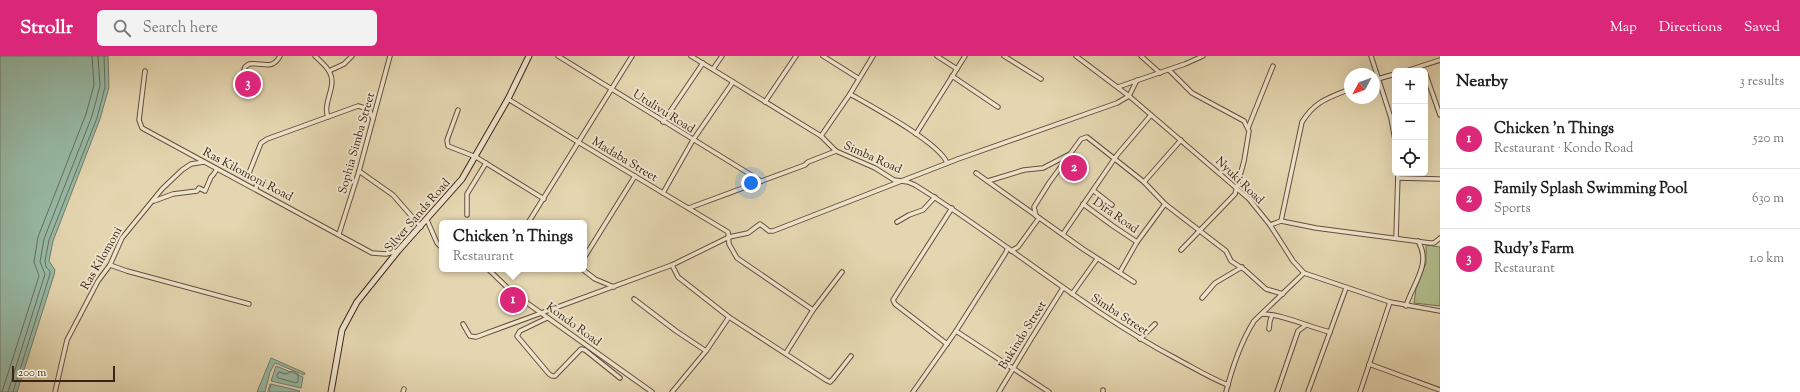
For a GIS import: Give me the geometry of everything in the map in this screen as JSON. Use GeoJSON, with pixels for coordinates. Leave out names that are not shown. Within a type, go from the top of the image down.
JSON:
{"type":"FeatureCollection","features":[{"type":"Feature","properties":{"kind":"street"},"geometry":{"type":"LineString","coordinates":[[241,78],[249,64],[268,66],[276,62],[280,56]]}},
{"type":"Feature","properties":{"kind":"street"},"geometry":{"type":"LineString","coordinates":[[315,56],[331,75],[331,87],[326,108],[328,117]]}},
{"type":"Feature","properties":{"kind":"street"},"geometry":{"type":"LineString","coordinates":[[329,71],[344,64],[352,56]]}},
{"type":"Feature","properties":{"kind":"street","name":"Sophia Simba Street"},"geometry":{"type":"LineString","coordinates":[[339,234],[359,171],[390,56]]}},
{"type":"Feature","properties":{"kind":"street","name":"Silver Sands Road"},"geometry":{"type":"LineString","coordinates":[[332,391],[337,351],[344,324],[357,302],[398,251],[462,179],[508,99],[529,56]]}},
{"type":"Feature","properties":{"kind":"street","name":"Utulivu Road"},"geometry":{"type":"LineString","coordinates":[[558,56],[761,181]]}},
{"type":"Feature","properties":{"kind":"street"},"geometry":{"type":"LineString","coordinates":[[530,220],[610,89],[632,56]]}},
{"type":"Feature","properties":{"kind":"street","name":"Simba Road"},"geometry":{"type":"LineString","coordinates":[[691,56],[822,136],[836,151],[875,168],[894,180],[908,182],[935,197],[1009,250]]}},
{"type":"Feature","properties":{"kind":"street"},"geometry":{"type":"LineString","coordinates":[[713,69],[722,56]]}},
{"type":"Feature","properties":{"kind":"street"},"geometry":{"type":"LineString","coordinates":[[765,102],[796,56]]}},
{"type":"Feature","properties":{"kind":"street"},"geometry":{"type":"LineString","coordinates":[[823,56],[858,78]]}},
{"type":"Feature","properties":{"kind":"street"},"geometry":{"type":"LineString","coordinates":[[822,136],[873,56]]}},
{"type":"Feature","properties":{"kind":"street"},"geometry":{"type":"LineString","coordinates":[[937,56],[957,69]]}},
{"type":"Feature","properties":{"kind":"street"},"geometry":{"type":"LineString","coordinates":[[916,134],[965,56]]}},
{"type":"Feature","properties":{"kind":"street"},"geometry":{"type":"LineString","coordinates":[[1004,56],[1041,79]]}},
{"type":"Feature","properties":{"kind":"street","name":"Nyuki Road"},"geometry":{"type":"LineString","coordinates":[[1076,56],[1129,96],[1249,199],[1270,225],[1293,261],[1304,273],[1390,302],[1440,311]]}},
{"type":"Feature","properties":{"kind":"street"},"geometry":{"type":"LineString","coordinates":[[1141,56],[1160,73]]}},
{"type":"Feature","properties":{"kind":"street"},"geometry":{"type":"LineString","coordinates":[[1118,87],[1169,70],[1203,56]]}},
{"type":"Feature","properties":{"kind":"street"},"geometry":{"type":"LineString","coordinates":[[1371,56],[1374,68]]}},
{"type":"Feature","properties":{"kind":"street"},"geometry":{"type":"LineString","coordinates":[[1416,68],[1440,60]]}},
{"type":"Feature","properties":{"kind":"street"},"geometry":{"type":"LineString","coordinates":[[663,122],[702,63]]}},
{"type":"Feature","properties":{"kind":"street"},"geometry":{"type":"LineString","coordinates":[[1248,128],[1274,66]]}},
{"type":"Feature","properties":{"kind":"street"},"geometry":{"type":"LineString","coordinates":[[1169,70],[1192,93],[1244,121],[1248,128],[1249,135],[1235,194],[1181,250]]}},
{"type":"Feature","properties":{"kind":"street","name":"Ras Kilomoni Road"},"geometry":{"type":"LineString","coordinates":[[145,71],[139,120],[140,126],[217,169],[256,188],[372,253],[386,254],[398,251]]}},
{"type":"Feature","properties":{"kind":"street"},"geometry":{"type":"LineString","coordinates":[[1380,78],[1392,75]]}},
{"type":"Feature","properties":{"kind":"street"},"geometry":{"type":"LineString","coordinates":[[952,76],[998,107]]}},
{"type":"Feature","properties":{"kind":"street"},"geometry":{"type":"LineString","coordinates":[[463,324],[470,336],[476,337],[532,318],[541,312],[595,292],[614,288],[672,265],[729,237],[748,233],[760,224],[769,231],[772,231],[947,163],[1116,103],[1129,96],[1137,80]]}},
{"type":"Feature","properties":{"kind":"street"},"geometry":{"type":"LineString","coordinates":[[1428,80],[1440,115]]}},
{"type":"Feature","properties":{"kind":"street"},"geometry":{"type":"LineString","coordinates":[[663,193],[693,140],[733,82]]}},
{"type":"Feature","properties":{"kind":"street"},"geometry":{"type":"LineString","coordinates":[[1380,89],[1392,124]]}},
{"type":"Feature","properties":{"kind":"street"},"geometry":{"type":"LineString","coordinates":[[1281,221],[1302,122],[1310,110],[1320,101],[1344,91]]}},
{"type":"Feature","properties":{"kind":"street"},"geometry":{"type":"LineString","coordinates":[[850,94],[938,148],[945,157],[947,163]]}},
{"type":"Feature","properties":{"kind":"street","name":"Madaba Street"},"geometry":{"type":"LineString","coordinates":[[508,99],[728,232],[729,237]]}},
{"type":"Feature","properties":{"kind":"street"},"geometry":{"type":"LineString","coordinates":[[256,188],[257,182],[250,176],[249,173],[264,141],[362,106],[369,109],[373,120]]}},
{"type":"Feature","properties":{"kind":"street"},"geometry":{"type":"LineString","coordinates":[[458,110],[447,140],[447,144],[452,149],[476,157],[544,198]]}},
{"type":"Feature","properties":{"kind":"street"},"geometry":{"type":"LineString","coordinates":[[1063,234],[1083,204],[1094,191],[1114,159],[1151,115]]}},
{"type":"Feature","properties":{"kind":"street"},"geometry":{"type":"LineString","coordinates":[[1037,217],[1034,208],[1049,183],[1083,138],[1087,137],[1144,182],[1165,204],[1226,251],[1232,261],[1266,289],[1283,294]]}},
{"type":"Feature","properties":{"kind":"street"},"geometry":{"type":"LineString","coordinates":[[1144,182],[1181,140]]}},
{"type":"Feature","properties":{"kind":"street"},"geometry":{"type":"LineString","coordinates":[[689,208],[836,151]]}},
{"type":"Feature","properties":{"kind":"street"},"geometry":{"type":"LineString","coordinates":[[988,181],[1024,170],[1043,168],[1071,153]]}},
{"type":"Feature","properties":{"kind":"street","name":"Ras Kilomoni"},"geometry":{"type":"LineString","coordinates":[[55,392],[67,340],[98,281],[110,265],[122,238],[162,189],[182,170],[191,164],[204,162]]}},
{"type":"Feature","properties":{"kind":"street"},"geometry":{"type":"LineString","coordinates":[[467,215],[467,194],[486,163]]}},
{"type":"Feature","properties":{"kind":"street"},"geometry":{"type":"LineString","coordinates":[[153,201],[173,194],[197,191],[199,188],[205,191],[211,176],[214,175],[217,169]]}},
{"type":"Feature","properties":{"kind":"street"},"geometry":{"type":"LineString","coordinates":[[359,171],[393,195],[421,226]]}},
{"type":"Feature","properties":{"kind":"street"},"geometry":{"type":"LineString","coordinates":[[976,173],[1037,217],[1134,282]]}},
{"type":"Feature","properties":{"kind":"street"},"geometry":{"type":"LineString","coordinates":[[587,253],[635,176]]}},
{"type":"Feature","properties":{"kind":"street"},"geometry":{"type":"LineString","coordinates":[[1396,238],[1398,178],[1440,179]]}},
{"type":"Feature","properties":{"kind":"street"},"geometry":{"type":"LineString","coordinates":[[1094,191],[1112,205]]}},
{"type":"Feature","properties":{"kind":"street"},"geometry":{"type":"LineString","coordinates":[[897,222],[909,215],[923,210],[935,197]]}},
{"type":"Feature","properties":{"kind":"street","name":"Dira Road"},"geometry":{"type":"LineString","coordinates":[[1083,204],[1137,242]]}},
{"type":"Feature","properties":{"kind":"street"},"geometry":{"type":"LineString","coordinates":[[1120,272],[1137,242],[1165,204]]}},
{"type":"Feature","properties":{"kind":"street"},"geometry":{"type":"LineString","coordinates":[[947,344],[895,304],[893,300],[952,208]]}},
{"type":"Feature","properties":{"kind":"street"},"geometry":{"type":"LineString","coordinates":[[913,392],[956,332],[1005,254],[1009,250],[1018,247],[1037,217]]}},
{"type":"Feature","properties":{"kind":"street"},"geometry":{"type":"LineString","coordinates":[[427,220],[439,245]]}},
{"type":"Feature","properties":{"kind":"street"},"geometry":{"type":"LineString","coordinates":[[1270,225],[1281,221],[1316,228],[1434,243],[1440,238]]}},
{"type":"Feature","properties":{"kind":"street"},"geometry":{"type":"LineString","coordinates":[[729,237],[730,247],[737,258],[814,310]]}},
{"type":"Feature","properties":{"kind":"street"},"geometry":{"type":"LineString","coordinates":[[1406,306],[1410,294],[1416,285],[1424,258],[1422,248],[1418,241]]}},
{"type":"Feature","properties":{"kind":"street","name":"Simba Street"},"geometry":{"type":"LineString","coordinates":[[1009,250],[1140,339],[1210,378],[1228,385]]}},
{"type":"Feature","properties":{"kind":"street"},"geometry":{"type":"LineString","coordinates":[[1072,294],[1098,259]]}},
{"type":"Feature","properties":{"kind":"street"},"geometry":{"type":"LineString","coordinates":[[110,265],[249,304]]}},
{"type":"Feature","properties":{"kind":"street"},"geometry":{"type":"LineString","coordinates":[[672,265],[678,277],[729,317],[830,382],[851,356]]}},
{"type":"Feature","properties":{"kind":"street"},"geometry":{"type":"LineString","coordinates":[[1202,298],[1215,283],[1242,268]]}},
{"type":"Feature","properties":{"kind":"street","name":"Kondo Road"},"geometry":{"type":"LineString","coordinates":[[491,272],[513,293],[652,392]]}},
{"type":"Feature","properties":{"kind":"street"},"geometry":{"type":"LineString","coordinates":[[586,272],[595,279],[614,288]]}},
{"type":"Feature","properties":{"kind":"street"},"geometry":{"type":"LineString","coordinates":[[786,353],[814,310],[842,272]]}},
{"type":"Feature","properties":{"kind":"street"},"geometry":{"type":"LineString","coordinates":[[1226,392],[1249,329],[1262,314],[1304,273]]}},
{"type":"Feature","properties":{"kind":"street","name":"Bukindo Street"},"geometry":{"type":"LineString","coordinates":[[999,392],[1063,288]]}},
{"type":"Feature","properties":{"kind":"street"},"geometry":{"type":"LineString","coordinates":[[1308,392],[1346,288]]}},
{"type":"Feature","properties":{"kind":"street"},"geometry":{"type":"LineString","coordinates":[[634,299],[706,351]]}},
{"type":"Feature","properties":{"kind":"street"},"geometry":{"type":"LineString","coordinates":[[1360,392],[1390,302]]}},
{"type":"Feature","properties":{"kind":"street"},"geometry":{"type":"LineString","coordinates":[[1262,314],[1272,315],[1330,332]]}},
{"type":"Feature","properties":{"kind":"street"},"geometry":{"type":"LineString","coordinates":[[1269,329],[1272,315]]}},
{"type":"Feature","properties":{"kind":"street"},"geometry":{"type":"LineString","coordinates":[[672,392],[706,351],[729,317]]}},
{"type":"Feature","properties":{"kind":"street"},"geometry":{"type":"LineString","coordinates":[[547,318],[520,331],[517,336],[549,374],[555,376],[581,349],[585,350],[620,378]]}},
{"type":"Feature","properties":{"kind":"street"},"geometry":{"type":"LineString","coordinates":[[1140,339],[1155,324]]}},
{"type":"Feature","properties":{"kind":"street"},"geometry":{"type":"LineString","coordinates":[[1277,392],[1298,331],[1306,325]]}},
{"type":"Feature","properties":{"kind":"street"},"geometry":{"type":"LineString","coordinates":[[956,332],[1049,392]]}},
{"type":"Feature","properties":{"kind":"street"},"geometry":{"type":"LineString","coordinates":[[1369,364],[1440,390]]}},
{"type":"Feature","properties":{"kind":"shaded area"},"geometry":{"type":"Polygon","coordinates":[[[1426,245],[1440,247],[1440,306],[1414,303],[1416,289],[1426,263],[1426,245]]]}},
{"type":"Feature","properties":{"kind":"water"},"geometry":{"type":"Polygon","coordinates":[[[0,56],[108,56],[109,87],[100,119],[53,241],[49,261],[55,270],[54,275],[17,392],[0,392],[0,56]]]}},
{"type":"Feature","properties":{"kind":"water"},"geometry":{"type":"Polygon","coordinates":[[[271,358],[305,373],[304,375],[275,363],[270,372],[265,392],[257,392],[271,358]]]}},
{"type":"Feature","properties":{"kind":"water"},"geometry":{"type":"Polygon","coordinates":[[[276,366],[303,377],[301,388],[271,381],[276,366]]]}},
{"type":"Feature","properties":{"kind":"water"},"geometry":{"type":"Polygon","coordinates":[[[271,384],[300,391],[269,392],[271,384]]]}},
{"type":"Feature","properties":{"kind":"waterway"},"geometry":{"type":"LineString","coordinates":[[268,392],[270,384]]}},
{"type":"Feature","properties":{"kind":"place","name":"Rudy's Farm"},"geometry":{"type":"Point","coordinates":[248,84]}},
{"type":"Feature","properties":{"kind":"place","name":"Family Splash Swimming Pool"},"geometry":{"type":"Point","coordinates":[1074,168]}},
{"type":"Feature","properties":{"kind":"place","name":"Chicken 'n Things"},"geometry":{"type":"Point","coordinates":[513,300]}}]}
